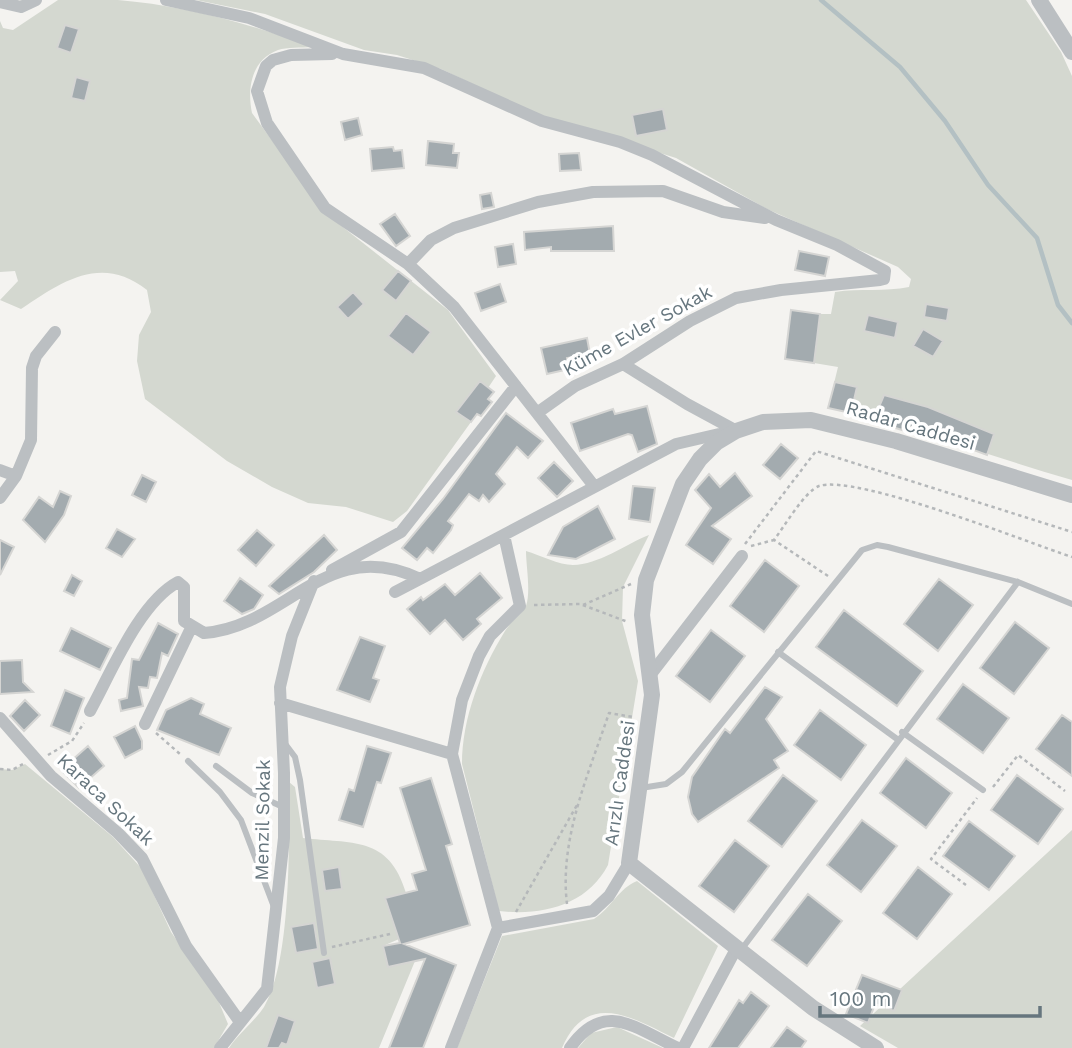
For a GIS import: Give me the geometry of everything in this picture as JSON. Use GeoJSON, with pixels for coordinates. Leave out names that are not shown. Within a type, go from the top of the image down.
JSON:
{"type":"FeatureCollection","features":[{"type":"Feature","properties":{"kind":"street"},"geometry":{"type":"LineString","coordinates":[[0,2],[21,6],[36,0]]}},
{"type":"Feature","properties":{"kind":"street","name":"Küme Evler Sokak"},"geometry":{"type":"LineString","coordinates":[[166,0],[249,18],[343,54]]}},
{"type":"Feature","properties":{"kind":"street"},"geometry":{"type":"LineString","coordinates":[[1039,0],[1072,51]]}},
{"type":"Feature","properties":{"kind":"street","name":"Küme Evler Sokak"},"geometry":{"type":"LineString","coordinates":[[537,413],[575,386],[623,363],[681,327],[736,298],[884,279],[885,271],[776,220],[652,155],[620,142],[542,121],[424,68],[343,54],[291,55],[273,60],[258,81],[258,103],[267,123],[325,208],[408,264],[454,307],[594,486]]}},
{"type":"Feature","properties":{"kind":"street","name":"Küme Evler Sokak"},"geometry":{"type":"LineString","coordinates":[[408,264],[431,240],[454,229],[538,202],[593,192],[663,191],[723,212],[776,220]]}},
{"type":"Feature","properties":{"kind":"street"},"geometry":{"type":"LineString","coordinates":[[0,498],[16,476],[31,440],[32,368],[36,356],[55,332]]}},
{"type":"Feature","properties":{"kind":"street"},"geometry":{"type":"LineString","coordinates":[[623,363],[687,404],[736,430]]}},
{"type":"Feature","properties":{"kind":"street"},"geometry":{"type":"LineString","coordinates":[[90,711],[139,623],[166,590],[178,582],[184,587],[184,621],[191,628],[204,633],[237,626],[353,556],[396,538],[516,386]]}},
{"type":"Feature","properties":{"kind":"street","name":"Radar Caddesi"},"geometry":{"type":"LineString","coordinates":[[736,430],[763,422],[792,419],[835,424],[1072,495]]}},
{"type":"Feature","properties":{"kind":"street"},"geometry":{"type":"LineString","coordinates":[[395,592],[677,444],[708,434],[736,430]]}},
{"type":"Feature","properties":{"kind":"street","name":"Arızlı Caddesi"},"geometry":{"type":"LineString","coordinates":[[736,430],[716,443],[690,471],[646,580],[643,625],[651,674],[650,719],[629,863],[813,1008],[876,1048]]}},
{"type":"Feature","properties":{"kind":"street"},"geometry":{"type":"LineString","coordinates":[[0,470],[16,476]]}},
{"type":"Feature","properties":{"kind":"street"},"geometry":{"type":"LineString","coordinates":[[451,1048],[503,928],[452,754],[462,700],[479,656],[491,636],[520,606],[504,535]]}},
{"type":"Feature","properties":{"kind":"street"},"geometry":{"type":"LineString","coordinates":[[651,674],[742,556]]}},
{"type":"Feature","properties":{"kind":"street"},"geometry":{"type":"LineString","coordinates":[[314,581],[362,567],[392,568],[421,579]]}},
{"type":"Feature","properties":{"kind":"street","name":"Menzil Sokak"},"geometry":{"type":"LineString","coordinates":[[220,1048],[259,1003],[267,989],[277,913],[284,807],[280,703],[283,665],[314,581]]}},
{"type":"Feature","properties":{"kind":"street"},"geometry":{"type":"LineString","coordinates":[[145,724],[191,628]]}},
{"type":"Feature","properties":{"kind":"street"},"geometry":{"type":"LineString","coordinates":[[280,703],[452,754]]}},
{"type":"Feature","properties":{"kind":"street","name":"Karaca Sokak"},"geometry":{"type":"LineString","coordinates":[[0,718],[37,761],[142,858],[186,946],[240,1022]]}},
{"type":"Feature","properties":{"kind":"street"},"geometry":{"type":"LineString","coordinates":[[503,928],[593,911],[600,906],[629,863]]}},
{"type":"Feature","properties":{"kind":"street"},"geometry":{"type":"LineString","coordinates":[[570,1048],[581,1033],[596,1022],[610,1019],[680,1048],[738,950]]}},
{"type":"Feature","properties":{"kind":"lane"},"geometry":{"type":"LineString","coordinates":[[639,789],[666,784],[682,772],[856,554],[877,545],[1018,582],[1072,604]]}},
{"type":"Feature","properties":{"kind":"lane"},"geometry":{"type":"LineString","coordinates":[[738,950],[1018,582]]}},
{"type":"Feature","properties":{"kind":"lane"},"geometry":{"type":"LineString","coordinates":[[778,652],[897,739]]}},
{"type":"Feature","properties":{"kind":"lane"},"geometry":{"type":"LineString","coordinates":[[902,732],[983,790]]}},
{"type":"Feature","properties":{"kind":"lane"},"geometry":{"type":"LineString","coordinates":[[282,739],[295,758],[300,780],[324,951]]}},
{"type":"Feature","properties":{"kind":"lane"},"geometry":{"type":"LineString","coordinates":[[188,761],[220,792],[241,820],[277,913]]}},
{"type":"Feature","properties":{"kind":"lane"},"geometry":{"type":"LineString","coordinates":[[216,766],[252,793],[284,807]]}},
{"type":"Feature","properties":{"kind":"path"},"geometry":{"type":"LineString","coordinates":[[1072,532],[816,451],[744,547],[775,540],[810,492],[816,487],[835,485],[869,491],[934,509],[1072,557]]}},
{"type":"Feature","properties":{"kind":"path"},"geometry":{"type":"LineString","coordinates":[[775,540],[835,581]]}},
{"type":"Feature","properties":{"kind":"path"},"geometry":{"type":"LineString","coordinates":[[520,606],[583,605],[646,580]]}},
{"type":"Feature","properties":{"kind":"path"},"geometry":{"type":"LineString","coordinates":[[583,605],[611,618],[643,625]]}},
{"type":"Feature","properties":{"kind":"path"},"geometry":{"type":"LineString","coordinates":[[37,761],[72,741],[90,711]]}},
{"type":"Feature","properties":{"kind":"path"},"geometry":{"type":"LineString","coordinates":[[569,917],[565,863],[580,800],[609,713],[650,719]]}},
{"type":"Feature","properties":{"kind":"path"},"geometry":{"type":"LineString","coordinates":[[145,724],[188,761]]}},
{"type":"Feature","properties":{"kind":"path"},"geometry":{"type":"LineString","coordinates":[[965,885],[931,859],[983,790],[988,794],[1018,755],[1066,791]]}},
{"type":"Feature","properties":{"kind":"path"},"geometry":{"type":"LineString","coordinates":[[503,928],[580,800]]}},
{"type":"Feature","properties":{"kind":"path"},"geometry":{"type":"LineString","coordinates":[[324,951],[390,934]]}},
{"type":"Feature","properties":{"kind":"shaded area"},"geometry":{"type":"Polygon","coordinates":[[[58,0],[118,0],[167,6],[241,23],[312,47],[278,50],[262,61],[251,85],[252,113],[325,213],[448,310],[496,376],[488,388],[479,382],[457,411],[471,422],[407,511],[393,522],[346,507],[308,503],[272,487],[227,461],[145,399],[137,361],[139,335],[151,312],[147,290],[130,279],[98,273],[82,276],[52,289],[21,309],[0,300],[18,281],[15,271],[0,272],[0,21],[3,28],[13,30],[58,0]]]}},
{"type":"Feature","properties":{"kind":"shaded area"},"geometry":{"type":"Polygon","coordinates":[[[196,0],[1026,0],[1061,52],[1072,76],[1072,480],[828,408],[838,367],[814,363],[820,314],[831,314],[835,292],[909,287],[911,279],[898,267],[767,209],[676,158],[539,115],[441,69],[397,55],[364,50],[265,14],[196,0]]]}},
{"type":"Feature","properties":{"kind":"shaded area"},"geometry":{"type":"Polygon","coordinates":[[[649,535],[623,587],[622,621],[638,681],[608,865],[588,890],[562,905],[532,912],[499,911],[462,764],[463,747],[474,695],[488,662],[507,628],[526,606],[526,551],[562,563],[582,564],[602,558],[649,535]]]}},
{"type":"Feature","properties":{"kind":"shaded area"},"geometry":{"type":"Polygon","coordinates":[[[25,764],[113,837],[142,869],[171,932],[218,1000],[228,1024],[214,1048],[0,1048],[0,769],[12,770],[25,764]]]}},
{"type":"Feature","properties":{"kind":"shaded area"},"geometry":{"type":"Polygon","coordinates":[[[289,782],[295,787],[303,838],[352,843],[379,852],[399,874],[406,893],[385,898],[399,939],[383,946],[388,967],[415,961],[379,1048],[229,1048],[264,1007],[280,960],[287,898],[289,782]]]}},
{"type":"Feature","properties":{"kind":"shaded area"},"geometry":{"type":"Polygon","coordinates":[[[1072,830],[1072,1048],[898,1048],[860,1026],[1072,830]]]}},
{"type":"Feature","properties":{"kind":"shaded area"},"geometry":{"type":"Polygon","coordinates":[[[637,881],[718,946],[674,1038],[643,1023],[612,1013],[584,1019],[572,1030],[562,1048],[457,1048],[502,936],[594,919],[625,888],[637,881]]]}},
{"type":"Feature","properties":{"kind":"shaded area"},"geometry":{"type":"Polygon","coordinates":[[[617,1027],[663,1048],[578,1048],[591,1033],[617,1027]]]}},
{"type":"Feature","properties":{"kind":"building"},"geometry":{"type":"Polygon","coordinates":[[[65,25],[79,29],[71,53],[57,48],[65,25]]]}},
{"type":"Feature","properties":{"kind":"building"},"geometry":{"type":"Polygon","coordinates":[[[76,77],[90,81],[85,101],[71,98],[76,77]]]}},
{"type":"Feature","properties":{"kind":"building"},"geometry":{"type":"Polygon","coordinates":[[[663,109],[667,130],[636,136],[632,115],[663,109]]]}},
{"type":"Feature","properties":{"kind":"building"},"geometry":{"type":"Polygon","coordinates":[[[358,118],[362,135],[345,140],[341,122],[358,118]]]}},
{"type":"Feature","properties":{"kind":"building"},"geometry":{"type":"Polygon","coordinates":[[[428,141],[454,144],[453,153],[459,153],[457,168],[426,165],[428,141]]]}},
{"type":"Feature","properties":{"kind":"building"},"geometry":{"type":"Polygon","coordinates":[[[393,147],[394,151],[402,150],[404,168],[372,171],[370,149],[393,147]]]}},
{"type":"Feature","properties":{"kind":"building"},"geometry":{"type":"Polygon","coordinates":[[[579,153],[581,170],[560,171],[559,154],[579,153]]]}},
{"type":"Feature","properties":{"kind":"building"},"geometry":{"type":"Polygon","coordinates":[[[491,193],[494,207],[482,209],[480,195],[491,193]]]}},
{"type":"Feature","properties":{"kind":"building"},"geometry":{"type":"Polygon","coordinates":[[[395,214],[410,236],[396,246],[380,224],[395,214]]]}},
{"type":"Feature","properties":{"kind":"building"},"geometry":{"type":"Polygon","coordinates":[[[613,226],[614,251],[551,251],[551,247],[525,250],[524,232],[613,226]]]}},
{"type":"Feature","properties":{"kind":"building"},"geometry":{"type":"Polygon","coordinates":[[[513,244],[516,264],[498,267],[495,247],[513,244]]]}},
{"type":"Feature","properties":{"kind":"building"},"geometry":{"type":"Polygon","coordinates":[[[799,251],[829,257],[825,276],[795,270],[799,251]]]}},
{"type":"Feature","properties":{"kind":"building"},"geometry":{"type":"Polygon","coordinates":[[[398,271],[411,281],[396,301],[382,290],[398,271]]]}},
{"type":"Feature","properties":{"kind":"building"},"geometry":{"type":"Polygon","coordinates":[[[500,284],[506,302],[481,311],[475,293],[500,284]]]}},
{"type":"Feature","properties":{"kind":"building"},"geometry":{"type":"Polygon","coordinates":[[[353,292],[364,304],[348,319],[337,307],[353,292]]]}},
{"type":"Feature","properties":{"kind":"building"},"geometry":{"type":"Polygon","coordinates":[[[926,304],[949,308],[947,321],[924,317],[926,304]]]}},
{"type":"Feature","properties":{"kind":"building"},"geometry":{"type":"Polygon","coordinates":[[[791,310],[820,314],[814,363],[785,359],[791,310]]]}},
{"type":"Feature","properties":{"kind":"building"},"geometry":{"type":"Polygon","coordinates":[[[406,313],[431,332],[413,355],[388,336],[406,313]]]}},
{"type":"Feature","properties":{"kind":"building"},"geometry":{"type":"Polygon","coordinates":[[[868,315],[898,322],[895,338],[864,331],[868,315]]]}},
{"type":"Feature","properties":{"kind":"building"},"geometry":{"type":"Polygon","coordinates":[[[923,329],[943,341],[933,357],[913,346],[923,329]]]}},
{"type":"Feature","properties":{"kind":"building"},"geometry":{"type":"Polygon","coordinates":[[[587,338],[590,354],[567,358],[569,369],[547,374],[541,348],[587,338]]]}},
{"type":"Feature","properties":{"kind":"building"},"geometry":{"type":"Polygon","coordinates":[[[480,381],[494,392],[488,399],[492,402],[481,416],[477,414],[471,422],[456,412],[480,381]]]}},
{"type":"Feature","properties":{"kind":"building"},"geometry":{"type":"Polygon","coordinates":[[[835,382],[857,387],[851,413],[828,408],[835,382]]]}},
{"type":"Feature","properties":{"kind":"building"},"geometry":{"type":"Polygon","coordinates":[[[884,395],[928,407],[994,434],[987,455],[904,424],[902,430],[873,421],[884,395]]]}},
{"type":"Feature","properties":{"kind":"building"},"geometry":{"type":"Polygon","coordinates":[[[647,406],[657,444],[638,452],[632,435],[628,434],[580,451],[571,423],[613,409],[615,414],[647,406]]]}},
{"type":"Feature","properties":{"kind":"building"},"geometry":{"type":"Polygon","coordinates":[[[506,413],[543,441],[528,458],[517,447],[496,474],[505,484],[489,502],[483,495],[479,501],[469,494],[448,521],[453,525],[451,530],[433,553],[427,548],[417,560],[402,548],[443,499],[506,413]]]}},
{"type":"Feature","properties":{"kind":"building"},"geometry":{"type":"Polygon","coordinates":[[[781,444],[798,458],[780,479],[763,465],[781,444]]]}},
{"type":"Feature","properties":{"kind":"building"},"geometry":{"type":"Polygon","coordinates":[[[554,462],[573,481],[557,497],[538,478],[554,462]]]}},
{"type":"Feature","properties":{"kind":"building"},"geometry":{"type":"Polygon","coordinates":[[[735,473],[752,496],[712,526],[731,539],[713,564],[686,545],[711,508],[695,490],[709,474],[720,487],[735,473]]]}},
{"type":"Feature","properties":{"kind":"building"},"geometry":{"type":"Polygon","coordinates":[[[142,475],[156,482],[146,502],[132,495],[142,475]]]}},
{"type":"Feature","properties":{"kind":"building"},"geometry":{"type":"Polygon","coordinates":[[[633,486],[655,488],[650,522],[629,519],[633,486]]]}},
{"type":"Feature","properties":{"kind":"building"},"geometry":{"type":"Polygon","coordinates":[[[60,491],[71,496],[64,515],[45,542],[23,520],[39,497],[53,507],[60,491]]]}},
{"type":"Feature","properties":{"kind":"building"},"geometry":{"type":"Polygon","coordinates":[[[598,506],[615,539],[576,559],[548,555],[563,527],[598,506]]]}},
{"type":"Feature","properties":{"kind":"building"},"geometry":{"type":"Polygon","coordinates":[[[117,529],[135,539],[122,557],[106,548],[117,529]]]}},
{"type":"Feature","properties":{"kind":"building"},"geometry":{"type":"Polygon","coordinates":[[[257,530],[274,545],[256,566],[238,550],[257,530]]]}},
{"type":"Feature","properties":{"kind":"building"},"geometry":{"type":"Polygon","coordinates":[[[324,535],[337,550],[314,572],[279,594],[269,586],[324,535]]]}},
{"type":"Feature","properties":{"kind":"building"},"geometry":{"type":"Polygon","coordinates":[[[0,540],[14,547],[0,575],[0,540]]]}},
{"type":"Feature","properties":{"kind":"building"},"geometry":{"type":"Polygon","coordinates":[[[765,560],[799,586],[764,632],[730,606],[765,560]]]}},
{"type":"Feature","properties":{"kind":"building"},"geometry":{"type":"Polygon","coordinates":[[[480,573],[502,598],[477,619],[481,624],[463,640],[445,620],[430,634],[407,609],[421,597],[423,600],[445,584],[455,595],[480,573]]]}},
{"type":"Feature","properties":{"kind":"building"},"geometry":{"type":"Polygon","coordinates":[[[72,575],[82,581],[74,596],[64,591],[72,575]]]}},
{"type":"Feature","properties":{"kind":"building"},"geometry":{"type":"Polygon","coordinates":[[[240,578],[263,595],[254,609],[242,614],[224,601],[240,578]]]}},
{"type":"Feature","properties":{"kind":"building"},"geometry":{"type":"Polygon","coordinates":[[[939,579],[973,605],[938,651],[904,624],[939,579]]]}},
{"type":"Feature","properties":{"kind":"building"},"geometry":{"type":"Polygon","coordinates":[[[844,610],[923,671],[897,706],[816,647],[844,610]]]}},
{"type":"Feature","properties":{"kind":"building"},"geometry":{"type":"Polygon","coordinates":[[[1015,622],[1049,648],[1014,694],[980,668],[1015,622]]]}},
{"type":"Feature","properties":{"kind":"building"},"geometry":{"type":"Polygon","coordinates":[[[158,623],[178,634],[168,656],[162,653],[157,678],[150,677],[148,688],[139,687],[143,706],[121,711],[119,700],[127,698],[132,659],[139,660],[158,623]]]}},
{"type":"Feature","properties":{"kind":"building"},"geometry":{"type":"Polygon","coordinates":[[[71,628],[111,648],[100,670],[60,651],[71,628]]]}},
{"type":"Feature","properties":{"kind":"building"},"geometry":{"type":"Polygon","coordinates":[[[711,630],[745,656],[710,702],[676,676],[711,630]]]}},
{"type":"Feature","properties":{"kind":"building"},"geometry":{"type":"Polygon","coordinates":[[[360,637],[385,646],[373,678],[379,680],[370,702],[337,690],[360,637]]]}},
{"type":"Feature","properties":{"kind":"building"},"geometry":{"type":"Polygon","coordinates":[[[22,660],[23,682],[33,692],[0,694],[0,661],[22,660]]]}},
{"type":"Feature","properties":{"kind":"building"},"geometry":{"type":"Polygon","coordinates":[[[963,684],[1009,718],[983,753],[937,719],[963,684]]]}},
{"type":"Feature","properties":{"kind":"building"},"geometry":{"type":"Polygon","coordinates":[[[765,687],[782,697],[766,719],[788,751],[774,760],[779,768],[698,822],[692,814],[688,797],[692,777],[725,729],[730,733],[765,687]]]}},
{"type":"Feature","properties":{"kind":"building"},"geometry":{"type":"Polygon","coordinates":[[[65,690],[84,698],[70,734],[51,726],[65,690]]]}},
{"type":"Feature","properties":{"kind":"building"},"geometry":{"type":"Polygon","coordinates":[[[191,698],[204,704],[200,714],[231,728],[219,755],[157,730],[166,710],[191,698]]]}},
{"type":"Feature","properties":{"kind":"building"},"geometry":{"type":"Polygon","coordinates":[[[25,700],[40,715],[24,731],[10,716],[25,700]]]}},
{"type":"Feature","properties":{"kind":"building"},"geometry":{"type":"Polygon","coordinates":[[[820,710],[866,745],[841,780],[794,745],[820,710]]]}},
{"type":"Feature","properties":{"kind":"building"},"geometry":{"type":"Polygon","coordinates":[[[1062,715],[1072,722],[1072,776],[1036,749],[1062,715]]]}},
{"type":"Feature","properties":{"kind":"building"},"geometry":{"type":"Polygon","coordinates":[[[135,726],[142,741],[142,749],[125,758],[114,737],[135,726]]]}},
{"type":"Feature","properties":{"kind":"building"},"geometry":{"type":"Polygon","coordinates":[[[88,746],[104,766],[79,788],[61,770],[88,746]]]}},
{"type":"Feature","properties":{"kind":"building"},"geometry":{"type":"Polygon","coordinates":[[[367,746],[391,753],[381,783],[377,782],[363,827],[339,820],[349,789],[354,791],[367,746]]]}},
{"type":"Feature","properties":{"kind":"building"},"geometry":{"type":"Polygon","coordinates":[[[906,758],[952,793],[926,828],[880,793],[906,758]]]}},
{"type":"Feature","properties":{"kind":"building"},"geometry":{"type":"Polygon","coordinates":[[[783,775],[817,801],[782,847],[748,821],[783,775]]]}},
{"type":"Feature","properties":{"kind":"building"},"geometry":{"type":"Polygon","coordinates":[[[1017,775],[1063,809],[1038,844],[991,810],[1017,775]]]}},
{"type":"Feature","properties":{"kind":"building"},"geometry":{"type":"Polygon","coordinates":[[[431,778],[452,844],[446,846],[470,925],[404,944],[456,965],[423,1048],[389,1048],[425,959],[388,967],[383,946],[400,943],[385,898],[417,890],[412,874],[426,870],[400,788],[431,778]]]}},
{"type":"Feature","properties":{"kind":"building"},"geometry":{"type":"Polygon","coordinates":[[[862,820],[897,846],[861,892],[827,865],[862,820]]]}},
{"type":"Feature","properties":{"kind":"building"},"geometry":{"type":"Polygon","coordinates":[[[969,821],[1015,856],[989,890],[943,856],[969,821]]]}},
{"type":"Feature","properties":{"kind":"building"},"geometry":{"type":"Polygon","coordinates":[[[735,840],[769,866],[734,912],[699,886],[735,840]]]}},
{"type":"Feature","properties":{"kind":"building"},"geometry":{"type":"Polygon","coordinates":[[[339,867],[342,889],[325,891],[322,870],[339,867]]]}},
{"type":"Feature","properties":{"kind":"building"},"geometry":{"type":"Polygon","coordinates":[[[918,867],[952,894],[917,939],[883,913],[918,867]]]}},
{"type":"Feature","properties":{"kind":"building"},"geometry":{"type":"Polygon","coordinates":[[[808,894],[842,921],[807,966],[772,940],[808,894]]]}},
{"type":"Feature","properties":{"kind":"building"},"geometry":{"type":"Polygon","coordinates":[[[314,923],[318,949],[296,953],[291,927],[314,923]]]}},
{"type":"Feature","properties":{"kind":"building"},"geometry":{"type":"Polygon","coordinates":[[[330,958],[335,984],[317,988],[312,962],[330,958]]]}},
{"type":"Feature","properties":{"kind":"building"},"geometry":{"type":"Polygon","coordinates":[[[862,975],[902,990],[894,1011],[875,1004],[868,1023],[846,1014],[862,975]]]}},
{"type":"Feature","properties":{"kind":"building"},"geometry":{"type":"Polygon","coordinates":[[[751,992],[769,1006],[738,1048],[709,1048],[739,1000],[743,1003],[751,992]]]}},
{"type":"Feature","properties":{"kind":"building"},"geometry":{"type":"Polygon","coordinates":[[[278,1015],[295,1021],[287,1045],[282,1043],[279,1048],[266,1048],[278,1015]]]}},
{"type":"Feature","properties":{"kind":"building"},"geometry":{"type":"Polygon","coordinates":[[[787,1027],[806,1041],[801,1048],[771,1048],[787,1027]]]}},
{"type":"Feature","properties":{"kind":"waterway"},"geometry":{"type":"LineString","coordinates":[[821,0],[900,67],[945,121],[988,185],[1037,238],[1058,305],[1072,323]]}}]}
